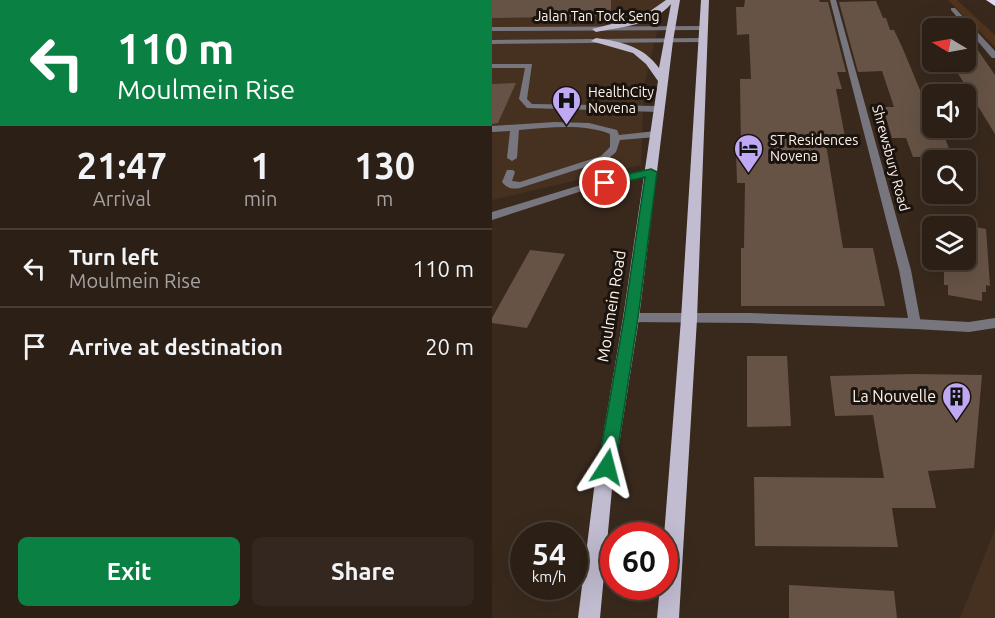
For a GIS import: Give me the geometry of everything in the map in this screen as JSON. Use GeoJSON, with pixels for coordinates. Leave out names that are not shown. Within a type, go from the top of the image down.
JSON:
{"type":"FeatureCollection","features":[{"type":"Feature","properties":{"kind":"highway"},"geometry":{"type":"LineString","coordinates":[[991,0],[995,3]]}},
{"type":"Feature","properties":{"kind":"main road"},"geometry":{"type":"LineString","coordinates":[[596,29],[621,25],[654,14],[670,0]]}},
{"type":"Feature","properties":{"kind":"main road","name":"Moulmein Road"},"geometry":{"type":"LineString","coordinates":[[590,618],[603,489],[631,318],[668,41],[676,0]]}},
{"type":"Feature","properties":{"kind":"main road"},"geometry":{"type":"LineString","coordinates":[[668,618],[689,319],[705,0]]}},
{"type":"Feature","properties":{"kind":"main road"},"geometry":{"type":"LineString","coordinates":[[596,41],[624,44],[638,50],[655,68],[663,82]]}},
{"type":"Feature","properties":{"kind":"street","name":"Shrewsbury Road"},"geometry":{"type":"LineString","coordinates":[[833,0],[905,270],[915,324]]}},
{"type":"Feature","properties":{"kind":"street"},"geometry":{"type":"LineString","coordinates":[[953,9],[995,56]]}},
{"type":"Feature","properties":{"kind":"street","name":"Jalan Tan Tock Seng"},"geometry":{"type":"LineString","coordinates":[[492,29],[670,29],[702,34]]}},
{"type":"Feature","properties":{"kind":"street","name":"Jalan Tan Tock Seng"},"geometry":{"type":"LineString","coordinates":[[492,42],[668,41],[702,34]]}},
{"type":"Feature","properties":{"kind":"street"},"geometry":{"type":"LineString","coordinates":[[492,66],[529,66],[523,99],[530,106],[659,109]]}},
{"type":"Feature","properties":{"kind":"street"},"geometry":{"type":"LineString","coordinates":[[492,129],[598,126],[614,132],[616,138],[613,151],[604,158],[520,185],[511,185],[507,182],[510,172]]}},
{"type":"Feature","properties":{"kind":"street"},"geometry":{"type":"LineString","coordinates":[[512,158],[515,128]]}},
{"type":"Feature","properties":{"kind":"street"},"geometry":{"type":"LineString","coordinates":[[616,138],[657,134]]}},
{"type":"Feature","properties":{"kind":"street"},"geometry":{"type":"LineString","coordinates":[[492,216],[584,187],[651,172]]}},
{"type":"Feature","properties":{"kind":"street"},"geometry":{"type":"LineString","coordinates":[[631,318],[969,327],[995,323]]}},
{"type":"Feature","properties":{"kind":"shaded area","name":"HealthCity Novena"},"geometry":{"type":"Polygon","coordinates":[[[492,0],[665,0],[644,85],[641,165],[492,200],[492,0]]]}},
{"type":"Feature","properties":{"kind":"shaded area"},"geometry":{"type":"Polygon","coordinates":[[[948,0],[957,0],[995,35],[995,47],[976,28],[976,18],[966,18],[948,0]]]}},
{"type":"Feature","properties":{"kind":"shaded area"},"geometry":{"type":"Polygon","coordinates":[[[995,529],[995,618],[960,618],[995,529]]]}},
{"type":"Feature","properties":{"kind":"building"},"geometry":{"type":"Polygon","coordinates":[[[492,0],[611,0],[611,16],[492,18],[492,0]]]}},
{"type":"Feature","properties":{"kind":"building"},"geometry":{"type":"Polygon","coordinates":[[[745,0],[828,2],[846,72],[837,72],[842,89],[836,89],[845,137],[825,138],[843,248],[873,248],[885,306],[741,306],[741,248],[744,248],[745,183],[737,183],[736,150],[741,150],[740,79],[751,79],[749,34],[737,35],[736,7],[744,7],[745,0]]]}},
{"type":"Feature","properties":{"kind":"building"},"geometry":{"type":"Polygon","coordinates":[[[876,1],[890,30],[894,30],[922,95],[922,138],[945,138],[950,150],[922,150],[922,157],[913,157],[906,138],[892,138],[883,107],[894,107],[882,71],[858,72],[839,2],[876,1]]]}},
{"type":"Feature","properties":{"kind":"building"},"geometry":{"type":"Polygon","coordinates":[[[976,47],[995,75],[995,134],[976,103],[976,84],[964,84],[957,72],[976,72],[976,47]]]}},
{"type":"Feature","properties":{"kind":"building"},"geometry":{"type":"Polygon","coordinates":[[[516,83],[498,123],[492,124],[492,84],[516,83]]]}},
{"type":"Feature","properties":{"kind":"building"},"geometry":{"type":"Polygon","coordinates":[[[976,227],[986,229],[990,286],[986,285],[986,292],[982,292],[982,301],[948,295],[948,285],[944,285],[944,270],[976,270],[976,227]]]}},
{"type":"Feature","properties":{"kind":"building"},"geometry":{"type":"Polygon","coordinates":[[[530,250],[565,254],[527,328],[492,323],[492,318],[530,250]]]}},
{"type":"Feature","properties":{"kind":"building"},"geometry":{"type":"Polygon","coordinates":[[[747,356],[787,356],[791,426],[747,427],[747,356]]]}},
{"type":"Feature","properties":{"kind":"building"},"geometry":{"type":"Polygon","coordinates":[[[982,375],[974,468],[928,471],[936,508],[892,508],[898,547],[755,546],[754,477],[884,478],[873,415],[835,416],[830,376],[982,375]]]}},
{"type":"Feature","properties":{"kind":"building"},"geometry":{"type":"Polygon","coordinates":[[[789,585],[894,591],[897,618],[789,618],[789,585]]]}},
{"type":"Feature","properties":{"kind":"place","name":"HealthCity Novena"},"geometry":{"type":"Point","coordinates":[567,126]}},
{"type":"Feature","properties":{"kind":"place","name":"ST Residences Novena"},"geometry":{"type":"Point","coordinates":[749,174]}},
{"type":"Feature","properties":{"kind":"place","name":"La Nouvelle"},"geometry":{"type":"Point","coordinates":[957,422]}},
{"type":"Feature","properties":{"kind":"route"},"geometry":{"type":"LineString","coordinates":[[605,183],[651,172],[607,467]]}}]}
